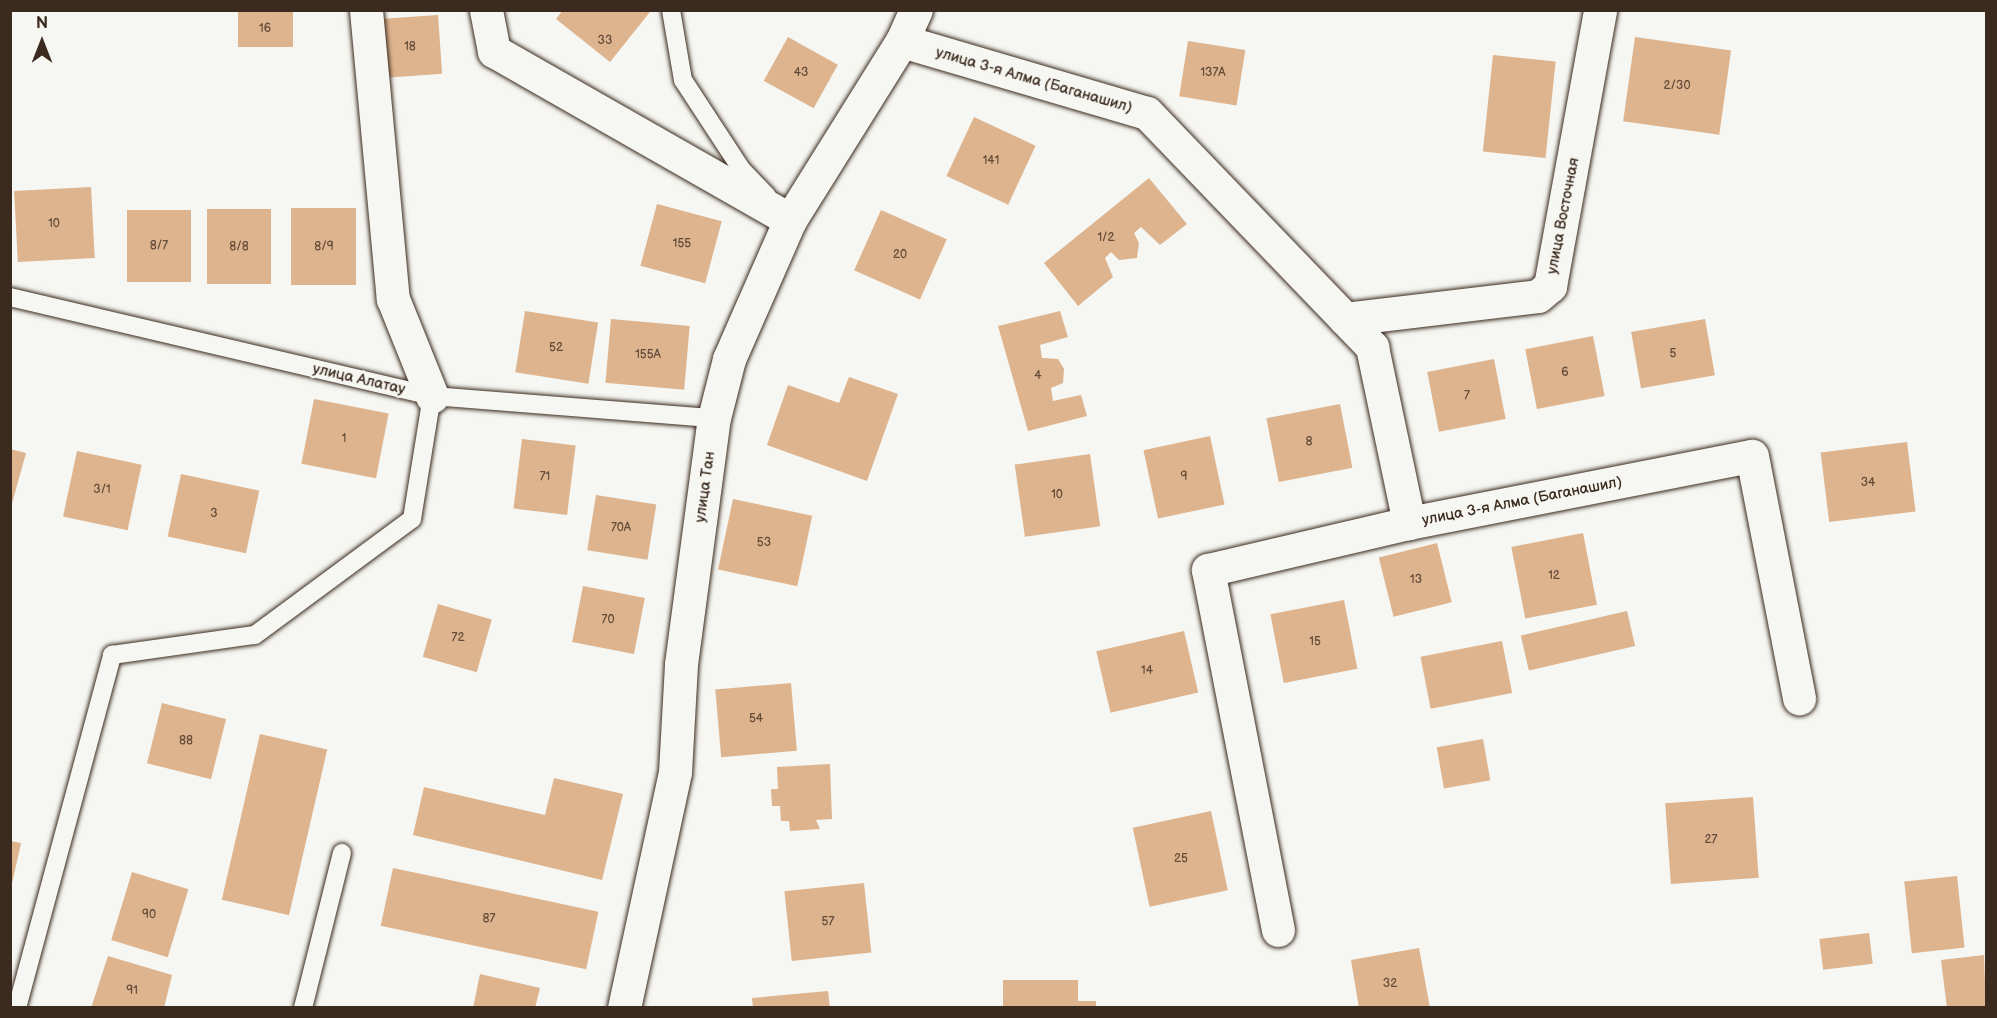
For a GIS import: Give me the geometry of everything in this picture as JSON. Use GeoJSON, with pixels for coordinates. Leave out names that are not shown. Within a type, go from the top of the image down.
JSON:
{"type":"FeatureCollection","features":[{"type":"Feature","properties":{"kind":"street"},"geometry":{"type":"LineString","coordinates":[[366,10],[393,299],[432,396]]}},
{"type":"Feature","properties":{"kind":"street"},"geometry":{"type":"LineString","coordinates":[[486,10],[494,51],[790,220]]}},
{"type":"Feature","properties":{"kind":"street","name":"улица Тан"},"geometry":{"type":"LineString","coordinates":[[624,1008],[675,772],[681,664],[714,418],[729,359],[790,220],[902,41],[916,10]]}},
{"type":"Feature","properties":{"kind":"street","name":"улица Восточная"},"geometry":{"type":"LineString","coordinates":[[1345,319],[1538,296],[1550,286],[1600,10]]}},
{"type":"Feature","properties":{"kind":"street","name":"улица 3-я Алма (Баганашил)"},"geometry":{"type":"LineString","coordinates":[[902,41],[1147,113],[1372,347],[1409,523],[1752,456],[1799,698]]}},
{"type":"Feature","properties":{"kind":"street"},"geometry":{"type":"LineString","coordinates":[[1278,930],[1208,570],[1409,523]]}},
{"type":"Feature","properties":{"kind":"lane"},"geometry":{"type":"LineString","coordinates":[[671,10],[683,80],[742,170],[790,220]]}},
{"type":"Feature","properties":{"kind":"lane","name":"улица Алатау"},"geometry":{"type":"LineString","coordinates":[[10,297],[432,396],[714,418]]}},
{"type":"Feature","properties":{"kind":"lane"},"geometry":{"type":"LineString","coordinates":[[17,1008],[112,655],[255,635],[412,519],[432,396]]}},
{"type":"Feature","properties":{"kind":"lane"},"geometry":{"type":"LineString","coordinates":[[303,1008],[342,853]]}},
{"type":"Feature","properties":{"kind":"building"},"geometry":{"type":"Polygon","coordinates":[[[238,10],[293,10],[293,47],[238,47],[238,10]]]}},
{"type":"Feature","properties":{"kind":"building"},"geometry":{"type":"Polygon","coordinates":[[[563,10],[648,10],[650,12],[610,62],[556,19],[563,10]]]}},
{"type":"Feature","properties":{"kind":"building"},"geometry":{"type":"Polygon","coordinates":[[[438,15],[442,74],[383,78],[379,19],[438,15]]]}},
{"type":"Feature","properties":{"kind":"building"},"geometry":{"type":"Polygon","coordinates":[[[788,37],[838,65],[814,108],[764,81],[788,37]]]}},
{"type":"Feature","properties":{"kind":"building"},"geometry":{"type":"Polygon","coordinates":[[[1635,37],[1731,50],[1719,135],[1623,121],[1635,37]]]}},
{"type":"Feature","properties":{"kind":"building"},"geometry":{"type":"Polygon","coordinates":[[[1188,41],[1245,50],[1237,105],[1179,96],[1188,41]]]}},
{"type":"Feature","properties":{"kind":"building"},"geometry":{"type":"Polygon","coordinates":[[[1493,55],[1556,62],[1546,158],[1483,151],[1493,55]]]}},
{"type":"Feature","properties":{"kind":"building"},"geometry":{"type":"Polygon","coordinates":[[[974,117],[1036,146],[1008,205],[947,176],[974,117]]]}},
{"type":"Feature","properties":{"kind":"building"},"geometry":{"type":"Polygon","coordinates":[[[1149,178],[1187,224],[1160,245],[1141,227],[1134,233],[1139,243],[1137,258],[1119,260],[1111,252],[1105,258],[1113,277],[1078,306],[1044,263],[1149,178]]]}},
{"type":"Feature","properties":{"kind":"building"},"geometry":{"type":"Polygon","coordinates":[[[91,187],[95,258],[18,262],[14,191],[91,187]]]}},
{"type":"Feature","properties":{"kind":"building"},"geometry":{"type":"Polygon","coordinates":[[[657,204],[722,221],[705,283],[640,266],[657,204]]]}},
{"type":"Feature","properties":{"kind":"building"},"geometry":{"type":"Polygon","coordinates":[[[291,208],[356,208],[356,285],[291,285],[291,208]]]}},
{"type":"Feature","properties":{"kind":"building"},"geometry":{"type":"Polygon","coordinates":[[[207,209],[271,209],[271,284],[207,284],[207,209]]]}},
{"type":"Feature","properties":{"kind":"building"},"geometry":{"type":"Polygon","coordinates":[[[127,210],[191,210],[191,282],[127,282],[127,210]]]}},
{"type":"Feature","properties":{"kind":"building"},"geometry":{"type":"Polygon","coordinates":[[[881,210],[947,239],[920,300],[854,270],[881,210]]]}},
{"type":"Feature","properties":{"kind":"building"},"geometry":{"type":"Polygon","coordinates":[[[525,311],[598,323],[588,384],[515,372],[525,311]]]}},
{"type":"Feature","properties":{"kind":"building"},"geometry":{"type":"Polygon","coordinates":[[[1060,311],[1068,337],[1040,345],[1042,358],[1058,359],[1064,369],[1063,383],[1051,388],[1053,401],[1081,395],[1087,416],[1028,431],[998,326],[1060,311]]]}},
{"type":"Feature","properties":{"kind":"building"},"geometry":{"type":"Polygon","coordinates":[[[611,319],[690,326],[684,390],[605,383],[611,319]]]}},
{"type":"Feature","properties":{"kind":"building"},"geometry":{"type":"Polygon","coordinates":[[[1705,319],[1715,375],[1641,388],[1631,332],[1705,319]]]}},
{"type":"Feature","properties":{"kind":"building"},"geometry":{"type":"Polygon","coordinates":[[[1593,336],[1605,396],[1537,409],[1525,349],[1593,336]]]}},
{"type":"Feature","properties":{"kind":"building"},"geometry":{"type":"Polygon","coordinates":[[[1494,359],[1506,419],[1439,432],[1427,372],[1494,359]]]}},
{"type":"Feature","properties":{"kind":"building"},"geometry":{"type":"Polygon","coordinates":[[[849,377],[898,394],[867,481],[767,445],[788,385],[839,403],[849,377]]]}},
{"type":"Feature","properties":{"kind":"building"},"geometry":{"type":"Polygon","coordinates":[[[314,399],[389,414],[376,478],[301,464],[314,399]]]}},
{"type":"Feature","properties":{"kind":"building"},"geometry":{"type":"Polygon","coordinates":[[[1340,404],[1352,468],[1279,482],[1266,418],[1340,404]]]}},
{"type":"Feature","properties":{"kind":"building"},"geometry":{"type":"Polygon","coordinates":[[[1210,436],[1225,504],[1158,519],[1143,450],[1210,436]]]}},
{"type":"Feature","properties":{"kind":"building"},"geometry":{"type":"Polygon","coordinates":[[[522,439],[576,446],[567,515],[513,508],[522,439]]]}},
{"type":"Feature","properties":{"kind":"building"},"geometry":{"type":"Polygon","coordinates":[[[1907,442],[1916,511],[1829,522],[1821,453],[1907,442]]]}},
{"type":"Feature","properties":{"kind":"building"},"geometry":{"type":"Polygon","coordinates":[[[10,449],[26,453],[11,507],[10,507],[10,449]]]}},
{"type":"Feature","properties":{"kind":"building"},"geometry":{"type":"Polygon","coordinates":[[[77,451],[142,465],[128,530],[63,517],[77,451]]]}},
{"type":"Feature","properties":{"kind":"building"},"geometry":{"type":"Polygon","coordinates":[[[1090,454],[1100,526],[1025,537],[1015,465],[1090,454]]]}},
{"type":"Feature","properties":{"kind":"building"},"geometry":{"type":"Polygon","coordinates":[[[181,474],[259,491],[246,553],[168,537],[181,474]]]}},
{"type":"Feature","properties":{"kind":"building"},"geometry":{"type":"Polygon","coordinates":[[[596,495],[656,505],[647,560],[587,550],[596,495]]]}},
{"type":"Feature","properties":{"kind":"building"},"geometry":{"type":"Polygon","coordinates":[[[733,499],[812,516],[797,586],[718,569],[733,499]]]}},
{"type":"Feature","properties":{"kind":"building"},"geometry":{"type":"Polygon","coordinates":[[[1583,533],[1597,605],[1525,619],[1511,547],[1583,533]]]}},
{"type":"Feature","properties":{"kind":"building"},"geometry":{"type":"Polygon","coordinates":[[[1437,543],[1452,602],[1394,617],[1379,558],[1437,543]]]}},
{"type":"Feature","properties":{"kind":"building"},"geometry":{"type":"Polygon","coordinates":[[[583,586],[645,598],[634,654],[572,642],[583,586]]]}},
{"type":"Feature","properties":{"kind":"building"},"geometry":{"type":"Polygon","coordinates":[[[1344,600],[1357,669],[1284,683],[1270,614],[1344,600]]]}},
{"type":"Feature","properties":{"kind":"building"},"geometry":{"type":"Polygon","coordinates":[[[438,604],[492,619],[477,672],[423,657],[438,604]]]}},
{"type":"Feature","properties":{"kind":"building"},"geometry":{"type":"Polygon","coordinates":[[[1627,611],[1635,646],[1529,671],[1521,636],[1627,611]]]}},
{"type":"Feature","properties":{"kind":"building"},"geometry":{"type":"Polygon","coordinates":[[[1184,631],[1198,692],[1110,713],[1096,651],[1184,631]]]}},
{"type":"Feature","properties":{"kind":"building"},"geometry":{"type":"Polygon","coordinates":[[[1502,641],[1512,693],[1431,709],[1421,657],[1502,641]]]}},
{"type":"Feature","properties":{"kind":"building"},"geometry":{"type":"Polygon","coordinates":[[[791,683],[797,751],[721,757],[715,690],[791,683]]]}},
{"type":"Feature","properties":{"kind":"building"},"geometry":{"type":"Polygon","coordinates":[[[162,703],[226,719],[211,779],[147,763],[162,703]]]}},
{"type":"Feature","properties":{"kind":"building"},"geometry":{"type":"Polygon","coordinates":[[[260,734],[327,750],[289,915],[222,900],[260,734]]]}},
{"type":"Feature","properties":{"kind":"building"},"geometry":{"type":"Polygon","coordinates":[[[1483,739],[1490,780],[1444,789],[1437,747],[1483,739]]]}},
{"type":"Feature","properties":{"kind":"building"},"geometry":{"type":"Polygon","coordinates":[[[830,764],[832,819],[816,820],[820,829],[790,831],[789,821],[781,821],[780,806],[772,806],[771,789],[778,789],[777,767],[830,764]]]}},
{"type":"Feature","properties":{"kind":"building"},"geometry":{"type":"Polygon","coordinates":[[[554,778],[623,794],[602,880],[413,835],[424,787],[545,815],[554,778]]]}},
{"type":"Feature","properties":{"kind":"building"},"geometry":{"type":"Polygon","coordinates":[[[1753,797],[1759,878],[1671,884],[1665,803],[1753,797]]]}},
{"type":"Feature","properties":{"kind":"building"},"geometry":{"type":"Polygon","coordinates":[[[1211,811],[1228,890],[1150,907],[1133,828],[1211,811]]]}},
{"type":"Feature","properties":{"kind":"building"},"geometry":{"type":"Polygon","coordinates":[[[10,841],[21,843],[11,888],[10,888],[10,841]]]}},
{"type":"Feature","properties":{"kind":"building"},"geometry":{"type":"Polygon","coordinates":[[[393,868],[598,912],[586,969],[381,926],[393,868]]]}},
{"type":"Feature","properties":{"kind":"building"},"geometry":{"type":"Polygon","coordinates":[[[132,872],[188,889],[168,957],[111,940],[132,872]]]}},
{"type":"Feature","properties":{"kind":"building"},"geometry":{"type":"Polygon","coordinates":[[[1957,876],[1965,948],[1912,953],[1904,882],[1957,876]]]}},
{"type":"Feature","properties":{"kind":"building"},"geometry":{"type":"Polygon","coordinates":[[[864,883],[871,953],[792,961],[784,891],[864,883]]]}},
{"type":"Feature","properties":{"kind":"building"},"geometry":{"type":"Polygon","coordinates":[[[1869,933],[1873,964],[1823,970],[1819,939],[1869,933]]]}},
{"type":"Feature","properties":{"kind":"building"},"geometry":{"type":"Polygon","coordinates":[[[1419,948],[1430,1008],[1359,1008],[1351,960],[1419,948]]]}},
{"type":"Feature","properties":{"kind":"building"},"geometry":{"type":"Polygon","coordinates":[[[1984,955],[1986,1008],[1947,1008],[1941,960],[1984,955]]]}},
{"type":"Feature","properties":{"kind":"building"},"geometry":{"type":"Polygon","coordinates":[[[108,956],[172,975],[164,1008],[91,1008],[108,956]]]}},
{"type":"Feature","properties":{"kind":"building"},"geometry":{"type":"Polygon","coordinates":[[[480,974],[540,988],[535,1008],[473,1008],[480,974]]]}},
{"type":"Feature","properties":{"kind":"building"},"geometry":{"type":"Polygon","coordinates":[[[1003,980],[1078,980],[1078,1001],[1096,1001],[1096,1008],[1003,1008],[1003,980]]]}},
{"type":"Feature","properties":{"kind":"building"},"geometry":{"type":"Polygon","coordinates":[[[828,991],[830,1008],[753,1008],[752,998],[828,991]]]}}]}
